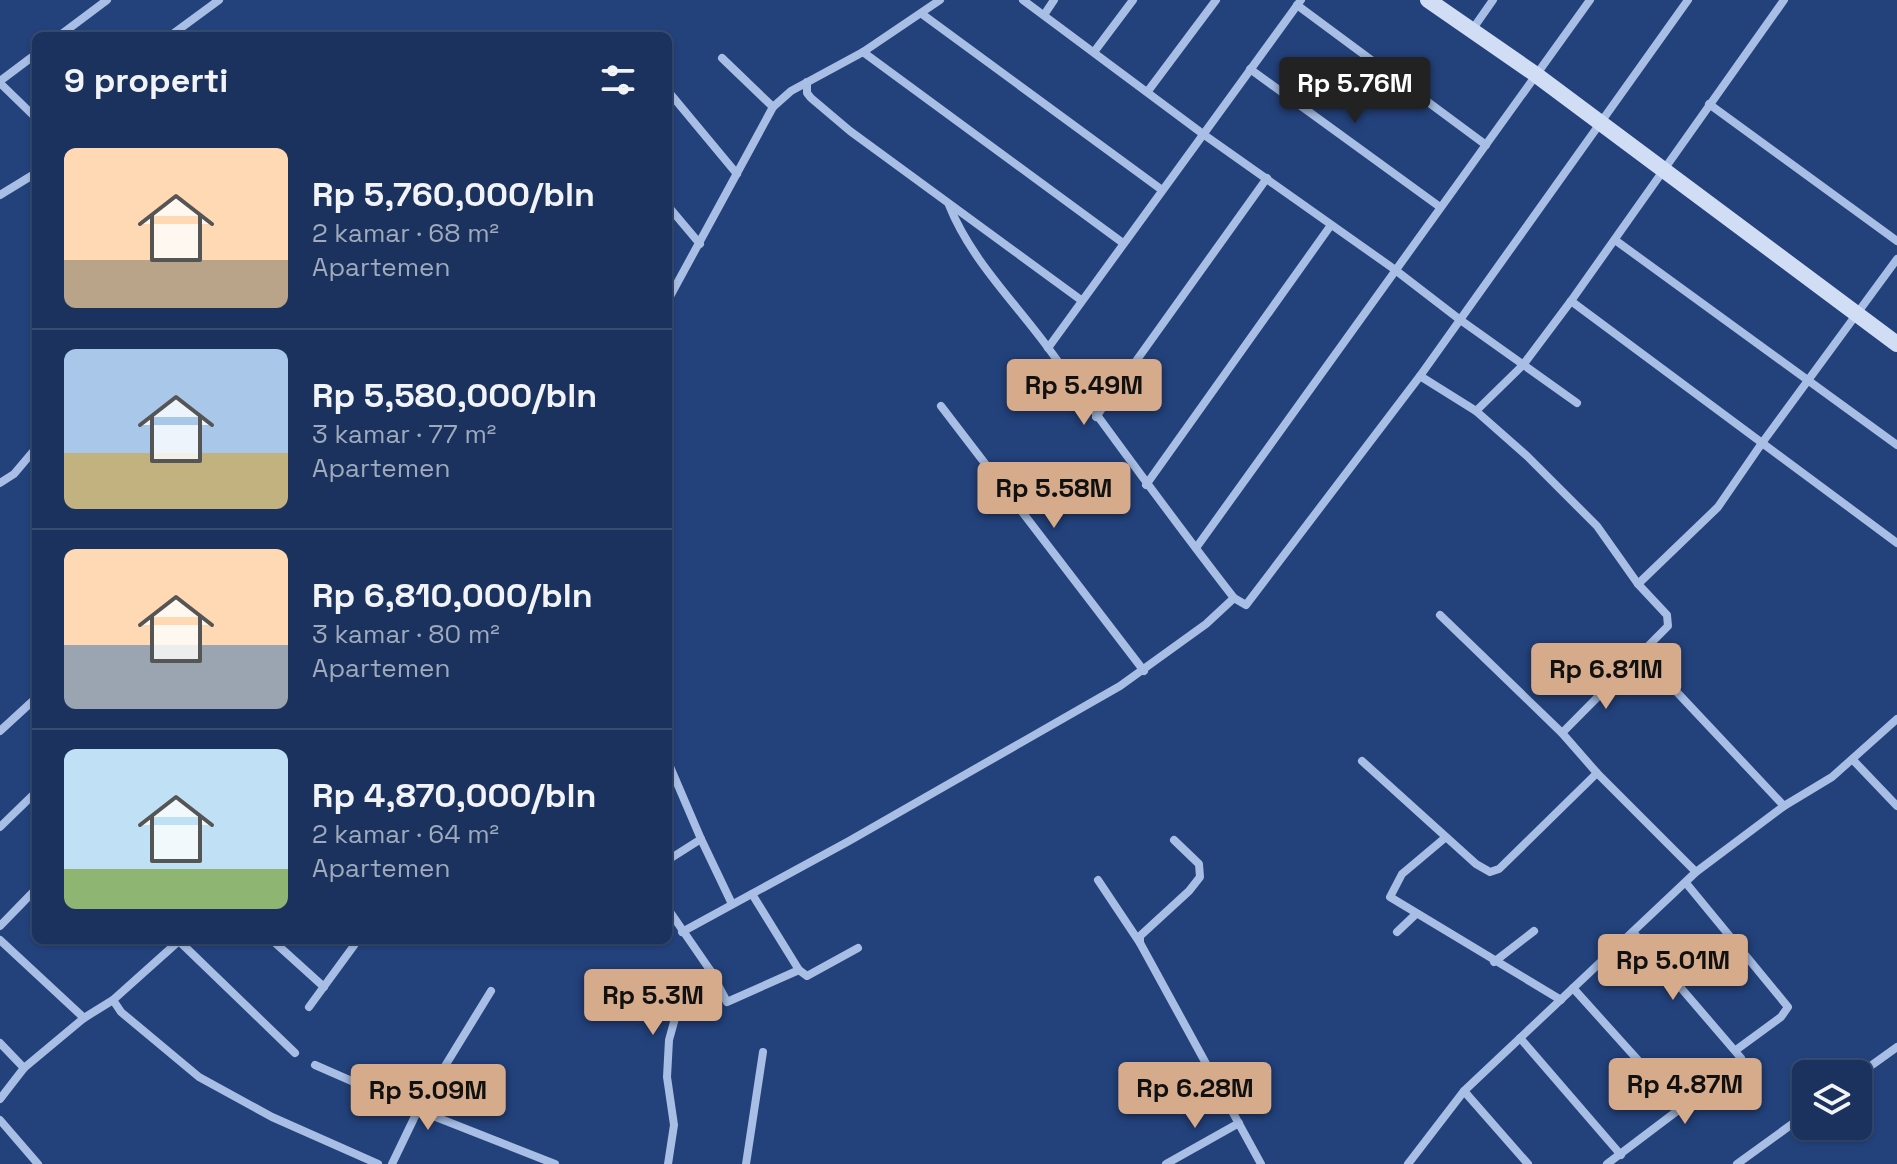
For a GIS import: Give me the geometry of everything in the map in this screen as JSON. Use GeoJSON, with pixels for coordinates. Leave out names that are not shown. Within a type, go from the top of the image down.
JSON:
{"type":"FeatureCollection","features":[{"type":"Feature","properties":{"kind":"street"},"geometry":{"type":"LineString","coordinates":[[64,32],[107,0]]}},
{"type":"Feature","properties":{"kind":"street"},"geometry":{"type":"LineString","coordinates":[[175,32],[219,0]]}},
{"type":"Feature","properties":{"kind":"street"},"geometry":{"type":"LineString","coordinates":[[672,293],[773,107],[791,91],[863,52],[940,0]]}},
{"type":"Feature","properties":{"kind":"street"},"geometry":{"type":"LineString","coordinates":[[1023,0],[1203,134],[1577,403]]}},
{"type":"Feature","properties":{"kind":"street"},"geometry":{"type":"LineString","coordinates":[[1044,15],[1054,0]]}},
{"type":"Feature","properties":{"kind":"street"},"geometry":{"type":"LineString","coordinates":[[1094,52],[1133,0]]}},
{"type":"Feature","properties":{"kind":"street"},"geometry":{"type":"LineString","coordinates":[[1148,91],[1216,0]]}},
{"type":"Feature","properties":{"kind":"street"},"geometry":{"type":"LineString","coordinates":[[1428,0],[1535,74],[1897,344]]}},
{"type":"Feature","properties":{"kind":"street"},"geometry":{"type":"LineString","coordinates":[[1472,30],[1493,0]]}},
{"type":"Feature","properties":{"kind":"street"},"geometry":{"type":"LineString","coordinates":[[1196,548],[1590,0]]}},
{"type":"Feature","properties":{"kind":"street"},"geometry":{"type":"LineString","coordinates":[[949,205],[965,241],[1048,348],[1146,485],[1234,598],[1244,605],[1249,604],[1420,376],[1688,0]]}},
{"type":"Feature","properties":{"kind":"street"},"geometry":{"type":"LineString","coordinates":[[1476,411],[1523,365],[1571,301],[1784,0]]}},
{"type":"Feature","properties":{"kind":"street"},"geometry":{"type":"LineString","coordinates":[[1048,348],[1299,2],[1486,145]]}},
{"type":"Feature","properties":{"kind":"street"},"geometry":{"type":"LineString","coordinates":[[922,14],[1162,190]]}},
{"type":"Feature","properties":{"kind":"street"},"geometry":{"type":"LineString","coordinates":[[863,52],[1123,243]]}},
{"type":"Feature","properties":{"kind":"street"},"geometry":{"type":"LineString","coordinates":[[32,57],[0,82],[32,114]]}},
{"type":"Feature","properties":{"kind":"street"},"geometry":{"type":"LineString","coordinates":[[722,58],[773,107]]}},
{"type":"Feature","properties":{"kind":"street"},"geometry":{"type":"LineString","coordinates":[[1250,69],[1440,207]]}},
{"type":"Feature","properties":{"kind":"street"},"geometry":{"type":"LineString","coordinates":[[807,82],[807,93],[850,131],[1081,300]]}},
{"type":"Feature","properties":{"kind":"street"},"geometry":{"type":"LineString","coordinates":[[672,96],[737,174]]}},
{"type":"Feature","properties":{"kind":"street"},"geometry":{"type":"LineString","coordinates":[[1709,104],[1897,241]]}},
{"type":"Feature","properties":{"kind":"street"},"geometry":{"type":"LineString","coordinates":[[0,195],[32,175]]}},
{"type":"Feature","properties":{"kind":"street"},"geometry":{"type":"LineString","coordinates":[[1096,417],[1267,178]]}},
{"type":"Feature","properties":{"kind":"street"},"geometry":{"type":"LineString","coordinates":[[672,211],[700,244]]}},
{"type":"Feature","properties":{"kind":"street"},"geometry":{"type":"LineString","coordinates":[[1146,485],[1331,225]]}},
{"type":"Feature","properties":{"kind":"street"},"geometry":{"type":"LineString","coordinates":[[1615,240],[1897,445]]}},
{"type":"Feature","properties":{"kind":"street"},"geometry":{"type":"LineString","coordinates":[[1638,584],[1718,507],[1897,259]]}},
{"type":"Feature","properties":{"kind":"street"},"geometry":{"type":"LineString","coordinates":[[1571,301],[1897,543]]}},
{"type":"Feature","properties":{"kind":"street"},"geometry":{"type":"LineString","coordinates":[[1420,376],[1476,411],[1527,456],[1597,526],[1638,584],[1670,622],[1642,655],[1562,733]]}},
{"type":"Feature","properties":{"kind":"street"},"geometry":{"type":"LineString","coordinates":[[941,406],[1144,671]]}},
{"type":"Feature","properties":{"kind":"street"},"geometry":{"type":"LineString","coordinates":[[0,483],[14,474],[32,453]]}},
{"type":"Feature","properties":{"kind":"street"},"geometry":{"type":"LineString","coordinates":[[682,932],[1144,671],[1206,624],[1234,598]]}},
{"type":"Feature","properties":{"kind":"street"},"geometry":{"type":"LineString","coordinates":[[1440,615],[1562,733],[1597,773],[1696,872]]}},
{"type":"Feature","properties":{"kind":"street"},"geometry":{"type":"LineString","coordinates":[[1642,655],[1784,806]]}},
{"type":"Feature","properties":{"kind":"street"},"geometry":{"type":"LineString","coordinates":[[0,731],[32,702]]}},
{"type":"Feature","properties":{"kind":"street"},"geometry":{"type":"LineString","coordinates":[[1411,1163],[1464,1091],[1696,872],[1784,806],[1832,777],[1897,719]]}},
{"type":"Feature","properties":{"kind":"street"},"geometry":{"type":"LineString","coordinates":[[1853,760],[1897,806]]}},
{"type":"Feature","properties":{"kind":"street"},"geometry":{"type":"LineString","coordinates":[[1362,761],[1476,864],[1490,872],[1499,869],[1597,773]]}},
{"type":"Feature","properties":{"kind":"street"},"geometry":{"type":"LineString","coordinates":[[672,771],[732,904]]}},
{"type":"Feature","properties":{"kind":"street"},"geometry":{"type":"LineString","coordinates":[[0,827],[32,796]]}},
{"type":"Feature","properties":{"kind":"street"},"geometry":{"type":"LineString","coordinates":[[1446,837],[1413,864],[1393,886],[1390,897],[1561,1000]]}},
{"type":"Feature","properties":{"kind":"street"},"geometry":{"type":"LineString","coordinates":[[672,857],[701,839]]}},
{"type":"Feature","properties":{"kind":"street"},"geometry":{"type":"LineString","coordinates":[[1140,943],[1140,936],[1200,877],[1199,864],[1174,840]]}},
{"type":"Feature","properties":{"kind":"street"},"geometry":{"type":"LineString","coordinates":[[1098,880],[1140,943],[1261,1164]]}},
{"type":"Feature","properties":{"kind":"street"},"geometry":{"type":"LineString","coordinates":[[1686,883],[1788,1007],[1781,1017],[1736,1050]]}},
{"type":"Feature","properties":{"kind":"street"},"geometry":{"type":"LineString","coordinates":[[0,926],[32,893]]}},
{"type":"Feature","properties":{"kind":"street"},"geometry":{"type":"LineString","coordinates":[[752,894],[799,970],[807,976],[858,948]]}},
{"type":"Feature","properties":{"kind":"street"},"geometry":{"type":"LineString","coordinates":[[1397,932],[1416,914]]}},
{"type":"Feature","properties":{"kind":"street"},"geometry":{"type":"LineString","coordinates":[[672,916],[710,970],[727,1002],[799,970]]}},
{"type":"Feature","properties":{"kind":"street"},"geometry":{"type":"LineString","coordinates":[[1494,962],[1534,931]]}},
{"type":"Feature","properties":{"kind":"street"},"geometry":{"type":"LineString","coordinates":[[1607,1164],[1741,1060],[1736,1050],[1633,932]]}},
{"type":"Feature","properties":{"kind":"street"},"geometry":{"type":"LineString","coordinates":[[0,940],[84,1018]]}},
{"type":"Feature","properties":{"kind":"street"},"geometry":{"type":"LineString","coordinates":[[0,1099],[24,1068],[84,1018],[113,1000],[176,944]]}},
{"type":"Feature","properties":{"kind":"street"},"geometry":{"type":"LineString","coordinates":[[184,944],[295,1053]]}},
{"type":"Feature","properties":{"kind":"street"},"geometry":{"type":"LineString","coordinates":[[276,944],[324,987]]}},
{"type":"Feature","properties":{"kind":"street"},"geometry":{"type":"LineString","coordinates":[[309,1007],[355,944]]}},
{"type":"Feature","properties":{"kind":"street"},"geometry":{"type":"LineString","coordinates":[[668,1164],[674,1125],[667,1077],[669,1040],[677,1011],[702,984],[710,970]]}},
{"type":"Feature","properties":{"kind":"street"},"geometry":{"type":"LineString","coordinates":[[1573,988],[1681,1108]]}},
{"type":"Feature","properties":{"kind":"street"},"geometry":{"type":"LineString","coordinates":[[392,1164],[418,1110],[491,991]]}},
{"type":"Feature","properties":{"kind":"street"},"geometry":{"type":"LineString","coordinates":[[113,1000],[121,1012],[199,1077],[272,1117],[378,1164]]}},
{"type":"Feature","properties":{"kind":"street"},"geometry":{"type":"LineString","coordinates":[[1520,1038],[1621,1155]]}},
{"type":"Feature","properties":{"kind":"street"},"geometry":{"type":"LineString","coordinates":[[0,1043],[24,1068]]}},
{"type":"Feature","properties":{"kind":"street"},"geometry":{"type":"LineString","coordinates":[[1872,1065],[1897,1047]]}},
{"type":"Feature","properties":{"kind":"street"},"geometry":{"type":"LineString","coordinates":[[746,1164],[763,1052]]}},
{"type":"Feature","properties":{"kind":"street"},"geometry":{"type":"LineString","coordinates":[[315,1065],[555,1164]]}},
{"type":"Feature","properties":{"kind":"street"},"geometry":{"type":"LineString","coordinates":[[1464,1091],[1528,1164]]}},
{"type":"Feature","properties":{"kind":"street"},"geometry":{"type":"LineString","coordinates":[[0,1120],[38,1164]]}},
{"type":"Feature","properties":{"kind":"street"},"geometry":{"type":"LineString","coordinates":[[1166,1164],[1239,1123]]}},
{"type":"Feature","properties":{"kind":"street"},"geometry":{"type":"LineString","coordinates":[[1737,1164],[1792,1124]]}}]}
